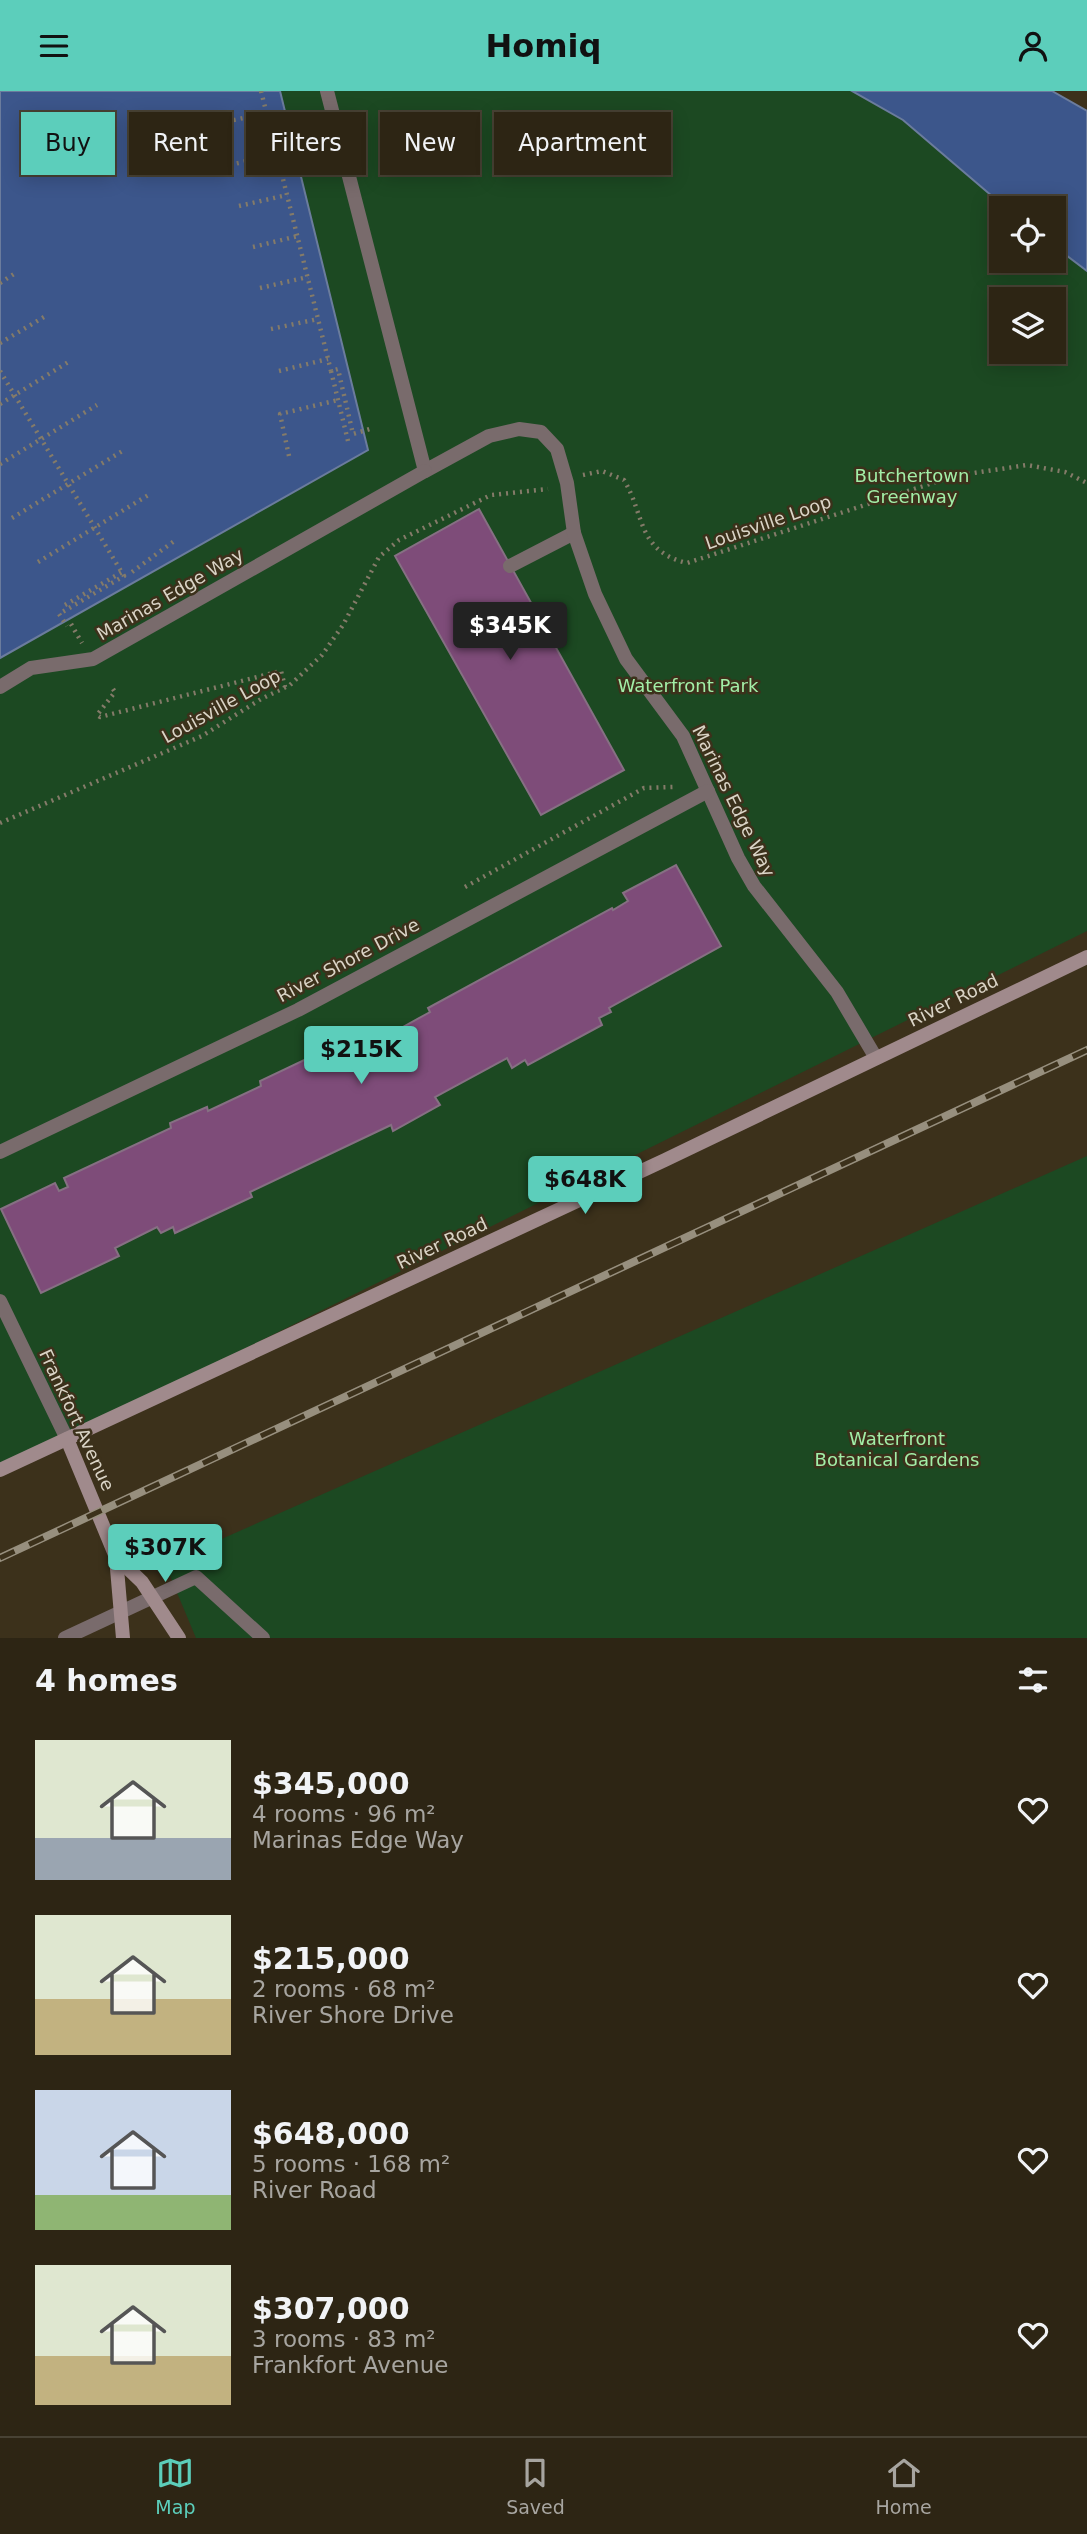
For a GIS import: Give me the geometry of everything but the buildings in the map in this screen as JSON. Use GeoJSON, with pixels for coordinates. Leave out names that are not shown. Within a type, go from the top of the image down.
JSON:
{"type":"FeatureCollection","features":[{"type":"Feature","properties":{"kind":"street"},"geometry":{"type":"LineString","coordinates":[[327,91],[425,471]]}},
{"type":"Feature","properties":{"kind":"street","name":"Marinas Edge Way"},"geometry":{"type":"LineString","coordinates":[[0,687],[31,669],[93,659],[489,436],[519,429],[541,432],[556,449],[567,483],[575,533],[595,594],[626,659],[683,736],[738,858],[754,886],[837,992],[876,1058]]}},
{"type":"Feature","properties":{"kind":"street"},"geometry":{"type":"LineString","coordinates":[[510,566],[575,533]]}},
{"type":"Feature","properties":{"kind":"street","name":"River Shore Drive"},"geometry":{"type":"LineString","coordinates":[[0,1152],[298,1010],[708,791]]}},
{"type":"Feature","properties":{"kind":"street","name":"River Road"},"geometry":{"type":"LineString","coordinates":[[0,1469],[1087,957]]}},
{"type":"Feature","properties":{"kind":"street","name":"Frankfort Avenue"},"geometry":{"type":"LineString","coordinates":[[0,1301],[66,1439],[116,1557],[123,1638]]}},
{"type":"Feature","properties":{"kind":"street","name":"Frankfort Avenue"},"geometry":{"type":"LineString","coordinates":[[116,1557],[154,1599],[179,1638]]}},
{"type":"Feature","properties":{"kind":"street"},"geometry":{"type":"LineString","coordinates":[[65,1638],[154,1599],[196,1577],[263,1638]]}},
{"type":"Feature","properties":{"kind":"path"},"geometry":{"type":"LineString","coordinates":[[261,91],[267,112]]}},
{"type":"Feature","properties":{"kind":"path"},"geometry":{"type":"LineString","coordinates":[[282,175],[348,441]]}},
{"type":"Feature","properties":{"kind":"path"},"geometry":{"type":"LineString","coordinates":[[239,206],[287,195]]}},
{"type":"Feature","properties":{"kind":"path"},"geometry":{"type":"LineString","coordinates":[[253,247],[298,236]]}},
{"type":"Feature","properties":{"kind":"path"},"geometry":{"type":"LineString","coordinates":[[0,283],[17,272]]}},
{"type":"Feature","properties":{"kind":"path"},"geometry":{"type":"LineString","coordinates":[[260,288],[308,277]]}},
{"type":"Feature","properties":{"kind":"path"},"geometry":{"type":"LineString","coordinates":[[0,343],[44,317]]}},
{"type":"Feature","properties":{"kind":"path"},"geometry":{"type":"LineString","coordinates":[[271,329],[318,319]]}},
{"type":"Feature","properties":{"kind":"path"},"geometry":{"type":"LineString","coordinates":[[279,371],[328,359]]}},
{"type":"Feature","properties":{"kind":"path"},"geometry":{"type":"LineString","coordinates":[[0,404],[70,361]]}},
{"type":"Feature","properties":{"kind":"path"},"geometry":{"type":"LineString","coordinates":[[331,371],[338,369],[353,434],[370,429]]}},
{"type":"Feature","properties":{"kind":"path"},"geometry":{"type":"LineString","coordinates":[[0,371],[124,576],[59,614],[84,647]]}},
{"type":"Feature","properties":{"kind":"path"},"geometry":{"type":"LineString","coordinates":[[289,456],[280,414],[338,400]]}},
{"type":"Feature","properties":{"kind":"path"},"geometry":{"type":"LineString","coordinates":[[0,464],[97,405]]}},
{"type":"Feature","properties":{"kind":"path"},"geometry":{"type":"LineString","coordinates":[[12,518],[124,450]]}},
{"type":"Feature","properties":{"kind":"path","name":"Louisville Loop"},"geometry":{"type":"LineString","coordinates":[[583,475],[602,471],[624,480],[640,527],[649,540],[675,560],[687,563],[954,476],[1027,465],[1065,472],[1087,483]]}},
{"type":"Feature","properties":{"kind":"path","name":"Louisville Loop"},"geometry":{"type":"LineString","coordinates":[[0,823],[192,740],[285,687],[322,655],[344,625],[379,557],[391,545],[440,517],[491,495],[552,488]]}},
{"type":"Feature","properties":{"kind":"path"},"geometry":{"type":"LineString","coordinates":[[38,562],[150,494]]}},
{"type":"Feature","properties":{"kind":"path"},"geometry":{"type":"LineString","coordinates":[[132,572],[177,539]]}},
{"type":"Feature","properties":{"kind":"path"},"geometry":{"type":"LineString","coordinates":[[65,605],[122,572]]}},
{"type":"Feature","properties":{"kind":"path"},"geometry":{"type":"LineString","coordinates":[[113,689],[114,692],[97,715],[100,717],[281,671],[285,687]]}},
{"type":"Feature","properties":{"kind":"path"},"geometry":{"type":"LineString","coordinates":[[465,887],[644,788],[675,787]]}},
{"type":"Feature","properties":{"kind":"green space","name":"Waterfront Park"},"geometry":{"type":"Polygon","coordinates":[[[280,91],[852,91],[903,120],[992,196],[989,196],[989,273],[1066,273],[1066,255],[1087,271],[1087,931],[0,1470],[0,658],[368,450],[301,175],[366,175],[366,112],[285,112],[280,91]]]}},
{"type":"Feature","properties":{"kind":"green space","name":"Waterfront Botanical Gardens"},"geometry":{"type":"Polygon","coordinates":[[[1087,1156],[1087,1638],[196,1638],[165,1564],[1087,1156]]]}},
{"type":"Feature","properties":{"kind":"water"},"geometry":{"type":"Polygon","coordinates":[[[0,91],[280,91],[285,112],[246,112],[246,175],[301,175],[368,450],[0,658],[0,91]]]}},
{"type":"Feature","properties":{"kind":"water"},"geometry":{"type":"Polygon","coordinates":[[[852,91],[1052,91],[1087,111],[1087,271],[1066,255],[1066,196],[992,196],[903,120],[852,91]]]}},
{"type":"Feature","properties":{"kind":"railway"},"geometry":{"type":"LineString","coordinates":[[0,1558],[1087,1050]]}},
{"type":"Feature","properties":{"kind":"park label","name":"Butchertown Greenway"},"geometry":{"type":"Point","coordinates":[912,486]}}]}
